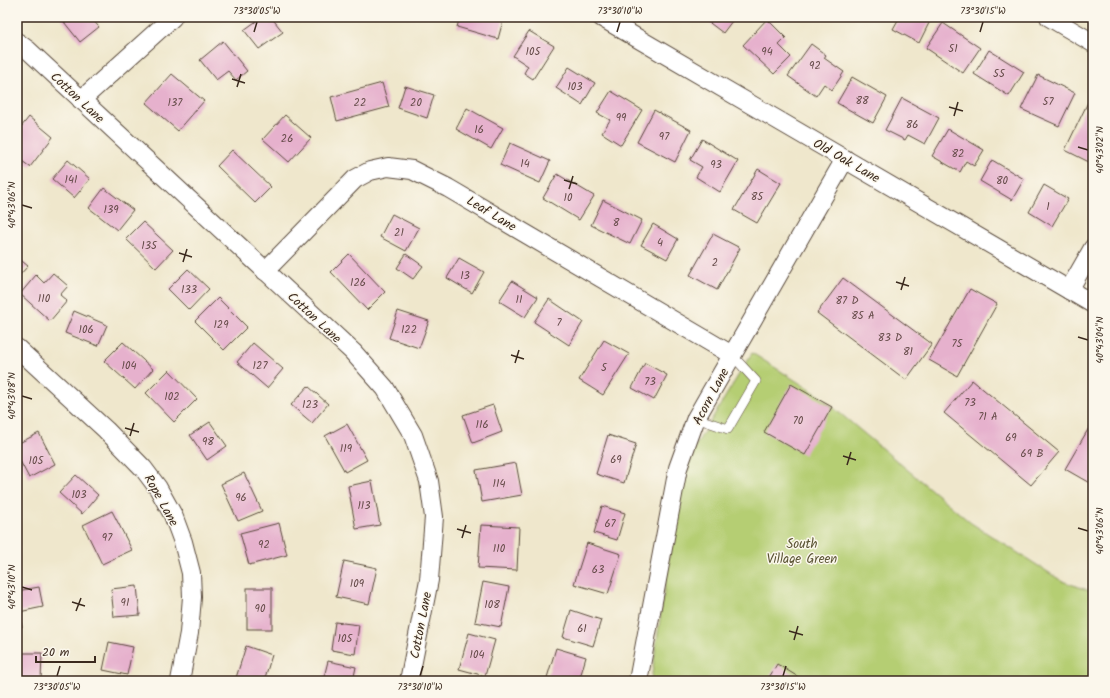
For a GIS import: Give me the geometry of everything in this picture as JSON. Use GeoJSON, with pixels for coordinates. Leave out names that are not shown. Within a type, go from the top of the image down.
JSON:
{"type":"FeatureCollection","features":[{"type":"Feature","properties":{"kind":"street"},"geometry":{"type":"LineString","coordinates":[[81,100],[173,17]]}},
{"type":"Feature","properties":{"kind":"street","name":"Old Oak Lane"},"geometry":{"type":"LineString","coordinates":[[602,17],[1093,304]]}},
{"type":"Feature","properties":{"kind":"street"},"geometry":{"type":"LineString","coordinates":[[1049,17],[1093,43]]}},
{"type":"Feature","properties":{"kind":"street","name":"Cotton Lane"},"geometry":{"type":"LineString","coordinates":[[17,42],[28,50],[353,352],[385,388],[413,435],[429,481],[434,517],[428,580],[409,681]]}},
{"type":"Feature","properties":{"kind":"street","name":"Acorn Lane"},"geometry":{"type":"LineString","coordinates":[[638,681],[678,468],[696,418],[845,159]]}},
{"type":"Feature","properties":{"kind":"street","name":"Leaf Lane"},"geometry":{"type":"LineString","coordinates":[[265,271],[355,179],[370,171],[388,167],[412,170],[454,192],[732,355]]}},
{"type":"Feature","properties":{"kind":"street"},"geometry":{"type":"LineString","coordinates":[[1069,290],[1093,248]]}},
{"type":"Feature","properties":{"kind":"street","name":"Rope Lane"},"geometry":{"type":"LineString","coordinates":[[17,348],[106,430],[143,468],[158,488],[173,515],[183,542],[191,573],[192,597],[189,633],[180,681]]}},
{"type":"Feature","properties":{"kind":"lane"},"geometry":{"type":"LineString","coordinates":[[696,418],[728,429],[756,381],[732,355]]}},
{"type":"Feature","properties":{"kind":"green space","name":"South Village Green"},"geometry":{"type":"Polygon","coordinates":[[[752,353],[817,394],[971,523],[1062,581],[1093,592],[1093,681],[651,681],[682,468],[752,353]]]}},
{"type":"Feature","properties":{"kind":"building"},"geometry":{"type":"Polygon","coordinates":[[[60,17],[90,17],[99,27],[80,42],[60,17]]]}},
{"type":"Feature","properties":{"kind":"building"},"geometry":{"type":"Polygon","coordinates":[[[262,17],[271,17],[283,32],[259,49],[244,30],[262,17]]]}},
{"type":"Feature","properties":{"kind":"building"},"geometry":{"type":"Polygon","coordinates":[[[460,17],[504,17],[498,39],[457,27],[460,17]]]}},
{"type":"Feature","properties":{"kind":"building"},"geometry":{"type":"Polygon","coordinates":[[[702,17],[735,17],[723,33],[702,17]]]}},
{"type":"Feature","properties":{"kind":"building"},"geometry":{"type":"Polygon","coordinates":[[[892,17],[932,17],[919,43],[893,29],[898,20],[892,17]]]}},
{"type":"Feature","properties":{"kind":"building"},"geometry":{"type":"Polygon","coordinates":[[[767,19],[786,38],[779,45],[791,57],[774,74],[743,45],[767,19]]]}},
{"type":"Feature","properties":{"kind":"building"},"geometry":{"type":"Polygon","coordinates":[[[943,23],[980,48],[963,73],[926,48],[943,23]]]}},
{"type":"Feature","properties":{"kind":"building"},"geometry":{"type":"Polygon","coordinates":[[[529,31],[554,46],[533,79],[524,73],[528,66],[513,56],[529,31]]]}},
{"type":"Feature","properties":{"kind":"building"},"geometry":{"type":"Polygon","coordinates":[[[223,41],[247,71],[236,80],[228,71],[216,80],[200,60],[223,41]]]}},
{"type":"Feature","properties":{"kind":"building"},"geometry":{"type":"Polygon","coordinates":[[[811,44],[826,55],[824,58],[844,72],[832,90],[824,84],[816,96],[788,76],[811,44]]]}},
{"type":"Feature","properties":{"kind":"building"},"geometry":{"type":"Polygon","coordinates":[[[989,50],[1024,72],[1009,96],[974,74],[989,50]]]}},
{"type":"Feature","properties":{"kind":"building"},"geometry":{"type":"Polygon","coordinates":[[[569,67],[595,83],[582,105],[556,88],[569,67]]]}},
{"type":"Feature","properties":{"kind":"building"},"geometry":{"type":"Polygon","coordinates":[[[172,74],[204,101],[178,131],[146,103],[172,74]]]}},
{"type":"Feature","properties":{"kind":"building"},"geometry":{"type":"Polygon","coordinates":[[[1038,75],[1075,93],[1059,126],[1021,109],[1038,75]]]}},
{"type":"Feature","properties":{"kind":"building"},"geometry":{"type":"Polygon","coordinates":[[[852,77],[887,97],[873,123],[837,103],[852,77]]]}},
{"type":"Feature","properties":{"kind":"building"},"geometry":{"type":"Polygon","coordinates":[[[382,83],[389,107],[337,121],[331,97],[382,83]]]}},
{"type":"Feature","properties":{"kind":"building"},"geometry":{"type":"Polygon","coordinates":[[[405,86],[434,95],[427,118],[398,108],[405,86]]]}},
{"type":"Feature","properties":{"kind":"building"},"geometry":{"type":"Polygon","coordinates":[[[611,91],[642,110],[621,145],[602,133],[610,120],[597,113],[611,91]]]}},
{"type":"Feature","properties":{"kind":"building"},"geometry":{"type":"Polygon","coordinates":[[[902,98],[939,118],[925,144],[908,135],[905,140],[885,130],[902,98]]]}},
{"type":"Feature","properties":{"kind":"building"},"geometry":{"type":"Polygon","coordinates":[[[1089,100],[1093,101],[1093,158],[1091,163],[1065,150],[1089,100]]]}},
{"type":"Feature","properties":{"kind":"building"},"geometry":{"type":"Polygon","coordinates":[[[467,108],[503,128],[491,149],[456,129],[467,108]]]}},
{"type":"Feature","properties":{"kind":"building"},"geometry":{"type":"Polygon","coordinates":[[[654,110],[691,130],[675,162],[637,142],[654,110]]]}},
{"type":"Feature","properties":{"kind":"building"},"geometry":{"type":"Polygon","coordinates":[[[285,115],[311,138],[289,162],[263,139],[285,115]]]}},
{"type":"Feature","properties":{"kind":"building"},"geometry":{"type":"Polygon","coordinates":[[[29,117],[53,137],[30,167],[17,157],[17,132],[29,117]]]}},
{"type":"Feature","properties":{"kind":"building"},"geometry":{"type":"Polygon","coordinates":[[[948,129],[984,150],[974,166],[966,161],[960,172],[932,156],[948,129]]]}},
{"type":"Feature","properties":{"kind":"building"},"geometry":{"type":"Polygon","coordinates":[[[702,139],[738,161],[720,192],[696,177],[702,167],[690,160],[702,139]]]}},
{"type":"Feature","properties":{"kind":"building"},"geometry":{"type":"Polygon","coordinates":[[[510,143],[550,161],[540,183],[500,165],[510,143]]]}},
{"type":"Feature","properties":{"kind":"building"},"geometry":{"type":"Polygon","coordinates":[[[232,150],[271,187],[255,203],[217,166],[232,150]]]}},
{"type":"Feature","properties":{"kind":"building"},"geometry":{"type":"Polygon","coordinates":[[[68,160],[90,179],[74,198],[52,179],[68,160]]]}},
{"type":"Feature","properties":{"kind":"building"},"geometry":{"type":"Polygon","coordinates":[[[992,160],[1024,179],[1012,200],[980,181],[992,160]]]}},
{"type":"Feature","properties":{"kind":"building"},"geometry":{"type":"Polygon","coordinates":[[[758,169],[781,183],[757,223],[734,210],[758,169]]]}},
{"type":"Feature","properties":{"kind":"building"},"geometry":{"type":"Polygon","coordinates":[[[557,174],[594,196],[579,220],[543,198],[557,174]]]}},
{"type":"Feature","properties":{"kind":"building"},"geometry":{"type":"Polygon","coordinates":[[[1044,185],[1068,199],[1052,226],[1029,212],[1044,185]]]}},
{"type":"Feature","properties":{"kind":"building"},"geometry":{"type":"Polygon","coordinates":[[[104,188],[133,210],[117,230],[89,208],[104,188]]]}},
{"type":"Feature","properties":{"kind":"building"},"geometry":{"type":"Polygon","coordinates":[[[603,200],[642,220],[630,244],[591,225],[603,200]]]}},
{"type":"Feature","properties":{"kind":"building"},"geometry":{"type":"Polygon","coordinates":[[[392,214],[419,228],[406,251],[380,237],[392,214]]]}},
{"type":"Feature","properties":{"kind":"building"},"geometry":{"type":"Polygon","coordinates":[[[143,222],[173,250],[156,268],[126,239],[143,222]]]}},
{"type":"Feature","properties":{"kind":"building"},"geometry":{"type":"Polygon","coordinates":[[[653,224],[678,239],[667,259],[641,245],[653,224]]]}},
{"type":"Feature","properties":{"kind":"building"},"geometry":{"type":"Polygon","coordinates":[[[713,234],[740,248],[717,290],[690,275],[713,234]]]}},
{"type":"Feature","properties":{"kind":"building"},"geometry":{"type":"Polygon","coordinates":[[[349,254],[385,292],[367,310],[331,272],[349,254]]]}},
{"type":"Feature","properties":{"kind":"building"},"geometry":{"type":"Polygon","coordinates":[[[406,254],[423,266],[413,279],[397,268],[406,254]]]}},
{"type":"Feature","properties":{"kind":"building"},"geometry":{"type":"Polygon","coordinates":[[[17,257],[28,266],[17,278],[17,257]]]}},
{"type":"Feature","properties":{"kind":"building"},"geometry":{"type":"Polygon","coordinates":[[[459,258],[484,272],[472,293],[447,278],[459,258]]]}},
{"type":"Feature","properties":{"kind":"building"},"geometry":{"type":"Polygon","coordinates":[[[188,269],[209,289],[189,310],[168,289],[188,269]]]}},
{"type":"Feature","properties":{"kind":"building"},"geometry":{"type":"Polygon","coordinates":[[[53,273],[68,286],[60,295],[67,301],[50,321],[20,294],[36,275],[44,283],[53,273]]]}},
{"type":"Feature","properties":{"kind":"building"},"geometry":{"type":"Polygon","coordinates":[[[843,278],[932,344],[906,380],[817,313],[843,278]]]}},
{"type":"Feature","properties":{"kind":"building"},"geometry":{"type":"Polygon","coordinates":[[[512,281],[538,297],[525,317],[499,301],[512,281]]]}},
{"type":"Feature","properties":{"kind":"building"},"geometry":{"type":"Polygon","coordinates":[[[970,289],[997,304],[957,376],[929,360],[970,289]]]}},
{"type":"Feature","properties":{"kind":"building"},"geometry":{"type":"Polygon","coordinates":[[[218,298],[247,327],[224,350],[195,321],[218,298]]]}},
{"type":"Feature","properties":{"kind":"building"},"geometry":{"type":"Polygon","coordinates":[[[549,299],[583,322],[569,345],[534,322],[549,299]]]}},
{"type":"Feature","properties":{"kind":"building"},"geometry":{"type":"Polygon","coordinates":[[[74,311],[107,325],[98,346],[65,333],[74,311]]]}},
{"type":"Feature","properties":{"kind":"building"},"geometry":{"type":"Polygon","coordinates":[[[398,311],[429,321],[419,348],[389,338],[398,311]]]}},
{"type":"Feature","properties":{"kind":"building"},"geometry":{"type":"Polygon","coordinates":[[[604,340],[629,354],[603,395],[579,380],[604,340]]]}},
{"type":"Feature","properties":{"kind":"building"},"geometry":{"type":"Polygon","coordinates":[[[123,342],[153,369],[135,389],[104,361],[123,342]]]}},
{"type":"Feature","properties":{"kind":"building"},"geometry":{"type":"Polygon","coordinates":[[[253,343],[283,369],[267,388],[237,362],[253,343]]]}},
{"type":"Feature","properties":{"kind":"building"},"geometry":{"type":"Polygon","coordinates":[[[645,363],[667,375],[654,400],[632,388],[645,363]]]}},
{"type":"Feature","properties":{"kind":"building"},"geometry":{"type":"Polygon","coordinates":[[[169,370],[197,399],[174,422],[146,393],[169,370]]]}},
{"type":"Feature","properties":{"kind":"building"},"geometry":{"type":"Polygon","coordinates":[[[972,380],[1059,452],[1031,485],[944,413],[972,380]]]}},
{"type":"Feature","properties":{"kind":"building"},"geometry":{"type":"Polygon","coordinates":[[[791,384],[832,407],[805,455],[764,432],[791,384]]]}},
{"type":"Feature","properties":{"kind":"building"},"geometry":{"type":"Polygon","coordinates":[[[308,386],[328,404],[312,423],[291,405],[308,386]]]}},
{"type":"Feature","properties":{"kind":"building"},"geometry":{"type":"Polygon","coordinates":[[[493,405],[502,432],[473,443],[463,415],[493,405]]]}},
{"type":"Feature","properties":{"kind":"building"},"geometry":{"type":"Polygon","coordinates":[[[1093,421],[1093,485],[1065,469],[1093,421]]]}},
{"type":"Feature","properties":{"kind":"building"},"geometry":{"type":"Polygon","coordinates":[[[210,422],[227,446],[207,460],[190,435],[210,422]]]}},
{"type":"Feature","properties":{"kind":"building"},"geometry":{"type":"Polygon","coordinates":[[[347,424],[367,460],[345,472],[325,436],[347,424]]]}},
{"type":"Feature","properties":{"kind":"building"},"geometry":{"type":"Polygon","coordinates":[[[39,433],[55,464],[29,478],[17,455],[17,444],[39,433]]]}},
{"type":"Feature","properties":{"kind":"building"},"geometry":{"type":"Polygon","coordinates":[[[608,435],[636,444],[624,483],[596,474],[608,435]]]}},
{"type":"Feature","properties":{"kind":"building"},"geometry":{"type":"Polygon","coordinates":[[[516,463],[522,495],[482,502],[476,470],[516,463]]]}},
{"type":"Feature","properties":{"kind":"building"},"geometry":{"type":"Polygon","coordinates":[[[244,473],[262,511],[238,521],[221,484],[244,473]]]}},
{"type":"Feature","properties":{"kind":"building"},"geometry":{"type":"Polygon","coordinates":[[[76,475],[98,495],[82,514],[59,493],[76,475]]]}},
{"type":"Feature","properties":{"kind":"building"},"geometry":{"type":"Polygon","coordinates":[[[372,481],[380,525],[356,529],[348,486],[372,481]]]}},
{"type":"Feature","properties":{"kind":"building"},"geometry":{"type":"Polygon","coordinates":[[[1093,504],[1093,520],[1088,518],[1093,504]]]}},
{"type":"Feature","properties":{"kind":"building"},"geometry":{"type":"Polygon","coordinates":[[[602,506],[625,513],[617,540],[594,533],[602,506]]]}},
{"type":"Feature","properties":{"kind":"building"},"geometry":{"type":"Polygon","coordinates":[[[112,511],[132,550],[102,564],[83,525],[112,511]]]}},
{"type":"Feature","properties":{"kind":"building"},"geometry":{"type":"Polygon","coordinates":[[[279,523],[287,555],[249,565],[240,533],[279,523]]]}},
{"type":"Feature","properties":{"kind":"building"},"geometry":{"type":"Polygon","coordinates":[[[481,525],[519,527],[517,570],[478,568],[481,525]]]}},
{"type":"Feature","properties":{"kind":"building"},"geometry":{"type":"Polygon","coordinates":[[[587,543],[621,554],[608,594],[574,584],[587,543]]]}},
{"type":"Feature","properties":{"kind":"building"},"geometry":{"type":"Polygon","coordinates":[[[344,561],[377,568],[369,604],[336,597],[344,561]]]}},
{"type":"Feature","properties":{"kind":"building"},"geometry":{"type":"Polygon","coordinates":[[[483,582],[509,587],[501,627],[475,622],[483,582]]]}},
{"type":"Feature","properties":{"kind":"building"},"geometry":{"type":"Polygon","coordinates":[[[137,586],[140,615],[114,617],[111,589],[137,586]]]}},
{"type":"Feature","properties":{"kind":"building"},"geometry":{"type":"Polygon","coordinates":[[[39,587],[43,607],[19,612],[22,627],[17,628],[17,591],[39,587]]]}},
{"type":"Feature","properties":{"kind":"building"},"geometry":{"type":"Polygon","coordinates":[[[247,588],[272,588],[272,629],[247,629],[247,588]]]}},
{"type":"Feature","properties":{"kind":"building"},"geometry":{"type":"Polygon","coordinates":[[[571,610],[601,620],[593,646],[563,637],[571,610]]]}},
{"type":"Feature","properties":{"kind":"building"},"geometry":{"type":"Polygon","coordinates":[[[335,622],[359,625],[355,654],[331,650],[335,622]]]}},
{"type":"Feature","properties":{"kind":"building"},"geometry":{"type":"Polygon","coordinates":[[[469,633],[495,640],[485,676],[459,669],[469,633]]]}},
{"type":"Feature","properties":{"kind":"building"},"geometry":{"type":"Polygon","coordinates":[[[109,642],[133,647],[127,675],[103,670],[109,642]]]}},
{"type":"Feature","properties":{"kind":"building"},"geometry":{"type":"Polygon","coordinates":[[[246,646],[272,655],[264,681],[235,681],[246,646]]]}},
{"type":"Feature","properties":{"kind":"building"},"geometry":{"type":"Polygon","coordinates":[[[556,648],[586,657],[579,681],[546,681],[556,648]]]}},
{"type":"Feature","properties":{"kind":"building"},"geometry":{"type":"Polygon","coordinates":[[[17,653],[42,653],[41,681],[17,681],[17,653]]]}},
{"type":"Feature","properties":{"kind":"building"},"geometry":{"type":"Polygon","coordinates":[[[328,661],[356,667],[353,681],[323,681],[328,661]]]}},
{"type":"Feature","properties":{"kind":"building"},"geometry":{"type":"Polygon","coordinates":[[[777,664],[800,678],[798,681],[767,681],[777,664]]]}}]}
